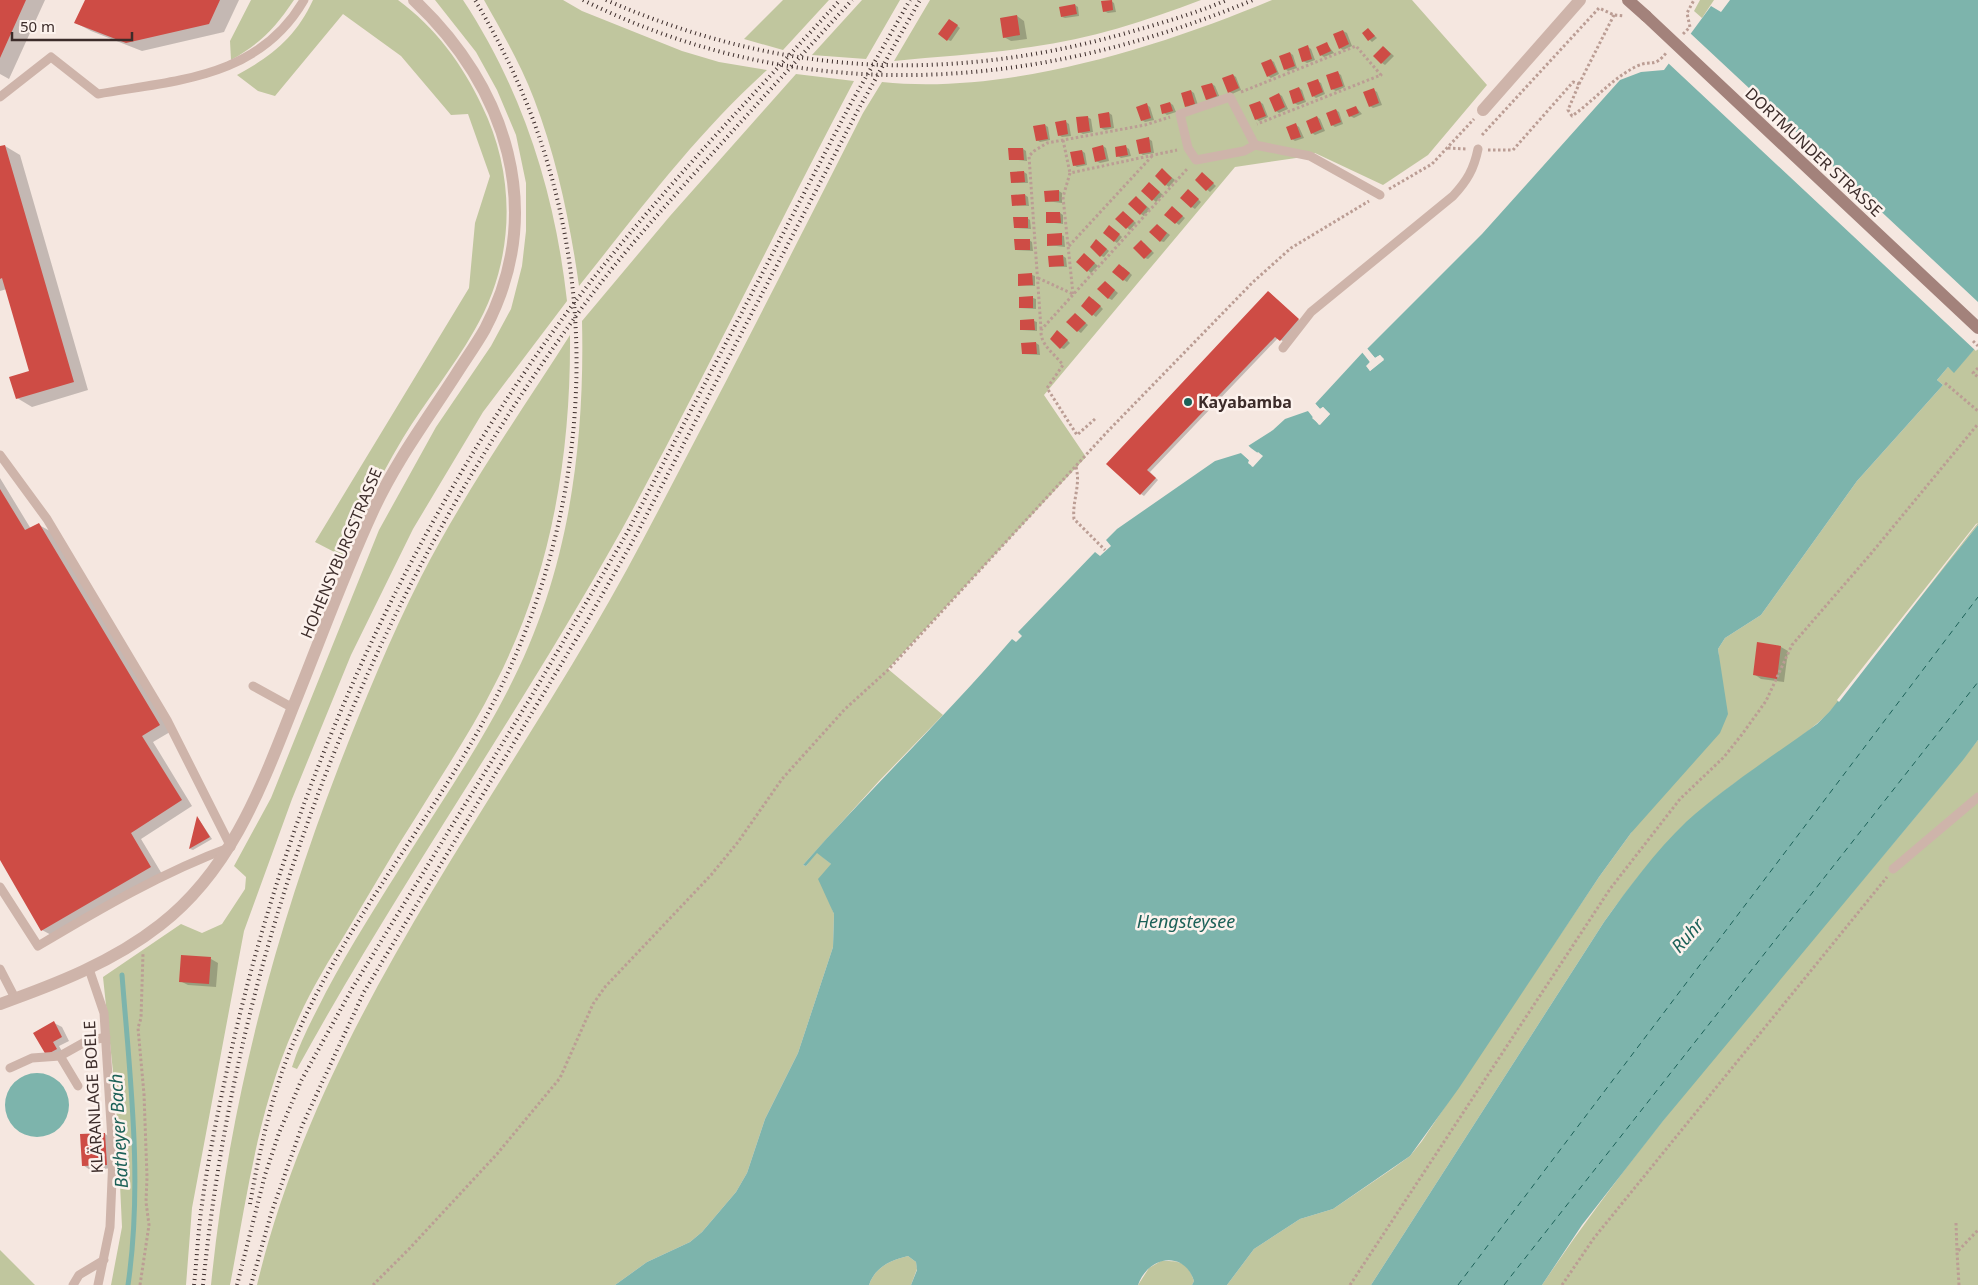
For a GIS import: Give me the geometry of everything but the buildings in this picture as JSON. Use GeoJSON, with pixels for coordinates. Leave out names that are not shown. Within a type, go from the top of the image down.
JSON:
{"type":"FeatureCollection","features":[{"type":"Feature","properties":{"kind":"main road","name":"DORTMUNDER STRASSE"},"geometry":{"type":"LineString","coordinates":[[1628,0],[1978,328]]}},
{"type":"Feature","properties":{"kind":"street","name":"HOHENSYBURGSTRASSE"},"geometry":{"type":"LineString","coordinates":[[0,1004],[89,969],[135,943],[162,924],[186,902],[231,847],[245,823],[264,782],[373,511],[397,464],[483,333],[506,282],[514,224],[513,185],[508,156],[494,110],[483,86],[460,50],[434,19],[414,0]]}},
{"type":"Feature","properties":{"kind":"street"},"geometry":{"type":"LineString","coordinates":[[1483,110],[1580,0]]}},
{"type":"Feature","properties":{"kind":"lane"},"geometry":{"type":"LineString","coordinates":[[0,97],[52,57],[98,94],[226,68],[250,57],[281,31],[304,0]]}},
{"type":"Feature","properties":{"kind":"lane"},"geometry":{"type":"LineString","coordinates":[[1255,145],[1230,97],[1180,114],[1188,148],[1196,160],[1244,151],[1255,145],[1310,156],[1380,195]]}},
{"type":"Feature","properties":{"kind":"lane"},"geometry":{"type":"LineString","coordinates":[[1283,348],[1311,312],[1453,196],[1466,182],[1475,167],[1478,149]]}},
{"type":"Feature","properties":{"kind":"lane"},"geometry":{"type":"LineString","coordinates":[[0,455],[47,519],[167,720],[231,847],[183,866],[95,912],[38,946],[0,887]]}},
{"type":"Feature","properties":{"kind":"lane"},"geometry":{"type":"LineString","coordinates":[[253,686],[293,708]]}},
{"type":"Feature","properties":{"kind":"lane"},"geometry":{"type":"LineString","coordinates":[[1894,869],[1978,797]]}},
{"type":"Feature","properties":{"kind":"lane"},"geometry":{"type":"LineString","coordinates":[[0,969],[15,998]]}},
{"type":"Feature","properties":{"kind":"lane","name":"KLÄRANLAGE BOELE"},"geometry":{"type":"LineString","coordinates":[[89,969],[102,1005],[106,1037],[113,1156],[110,1227],[98,1285]]}},
{"type":"Feature","properties":{"kind":"lane"},"geometry":{"type":"LineString","coordinates":[[10,1068],[32,1058],[60,1056],[85,1042],[106,1037]]}},
{"type":"Feature","properties":{"kind":"lane"},"geometry":{"type":"LineString","coordinates":[[60,1056],[78,1086]]}},
{"type":"Feature","properties":{"kind":"lane"},"geometry":{"type":"LineString","coordinates":[[72,1285],[80,1275],[104,1260]]}},
{"type":"Feature","properties":{"kind":"path"},"geometry":{"type":"LineString","coordinates":[[1677,41],[1690,27],[1687,13],[1694,0]]}},
{"type":"Feature","properties":{"kind":"path"},"geometry":{"type":"LineString","coordinates":[[1482,135],[1599,8],[1614,15],[1624,16]]}},
{"type":"Feature","properties":{"kind":"path"},"geometry":{"type":"LineString","coordinates":[[1614,15],[1568,110],[1572,116],[1618,78],[1639,65],[1658,62],[1671,48]]}},
{"type":"Feature","properties":{"kind":"path"},"geometry":{"type":"LineString","coordinates":[[1230,97],[1356,46],[1381,75],[1247,128]]}},
{"type":"Feature","properties":{"kind":"path"},"geometry":{"type":"LineString","coordinates":[[1447,148],[1513,150],[1564,90],[1573,82],[1579,84]]}},
{"type":"Feature","properties":{"kind":"path"},"geometry":{"type":"LineString","coordinates":[[373,1285],[423,1235],[530,1116],[560,1078],[593,1004],[605,987],[716,868],[738,842],[782,779],[845,709],[888,670],[1108,431],[1272,264],[1291,248],[1432,164],[1483,110]]}},
{"type":"Feature","properties":{"kind":"path"},"geometry":{"type":"LineString","coordinates":[[1095,419],[1076,435],[1047,388],[1064,365],[1044,345],[1041,338],[1029,156],[1047,143],[1145,125],[1180,114]]}},
{"type":"Feature","properties":{"kind":"path"},"geometry":{"type":"LineString","coordinates":[[1063,140],[1070,173],[1063,197],[1073,294]]}},
{"type":"Feature","properties":{"kind":"path"},"geometry":{"type":"LineString","coordinates":[[1070,173],[1188,148]]}},
{"type":"Feature","properties":{"kind":"path"},"geometry":{"type":"LineString","coordinates":[[1068,247],[1153,155]]}},
{"type":"Feature","properties":{"kind":"path"},"geometry":{"type":"LineString","coordinates":[[1041,330],[1196,160]]}},
{"type":"Feature","properties":{"kind":"path"},"geometry":{"type":"LineString","coordinates":[[1037,278],[1073,294]]}},
{"type":"Feature","properties":{"kind":"path"},"geometry":{"type":"LineString","coordinates":[[1978,368],[1973,373],[1978,377]]}},
{"type":"Feature","properties":{"kind":"path"},"geometry":{"type":"LineString","coordinates":[[1946,383],[1978,411]]}},
{"type":"Feature","properties":{"kind":"path"},"geometry":{"type":"LineString","coordinates":[[1350,1285],[1610,889],[1680,799],[1724,757],[1743,733],[1766,701],[1792,645],[1869,556],[1978,424]]}},
{"type":"Feature","properties":{"kind":"path"},"geometry":{"type":"LineString","coordinates":[[1076,467],[1079,478],[1073,507],[1074,519],[1105,550]]}},
{"type":"Feature","properties":{"kind":"path"},"geometry":{"type":"LineString","coordinates":[[1562,1285],[1594,1238],[1894,869]]}},
{"type":"Feature","properties":{"kind":"path"},"geometry":{"type":"LineString","coordinates":[[135,943],[144,953],[141,1018],[138,1028],[144,1094],[146,1202],[149,1225],[140,1285]]}},
{"type":"Feature","properties":{"kind":"path"},"geometry":{"type":"LineString","coordinates":[[1956,1223],[1959,1285]]}},
{"type":"Feature","properties":{"kind":"path"},"geometry":{"type":"LineString","coordinates":[[1957,1252],[1978,1230]]}},
{"type":"Feature","properties":{"kind":"green space"},"geometry":{"type":"Polygon","coordinates":[[[251,0],[294,0],[267,34],[231,60],[230,41],[251,0]]]}},
{"type":"Feature","properties":{"kind":"green space"},"geometry":{"type":"Polygon","coordinates":[[[313,0],[398,0],[424,22],[457,62],[482,106],[493,133],[501,161],[506,190],[504,248],[488,304],[466,345],[395,452],[371,496],[344,557],[315,542],[469,288],[475,223],[490,176],[468,114],[451,115],[401,56],[343,14],[275,96],[258,91],[237,75],[272,53],[282,44],[299,25],[313,0]]]}},
{"type":"Feature","properties":{"kind":"green space"},"geometry":{"type":"Polygon","coordinates":[[[435,0],[463,0],[503,70],[533,144],[545,182],[562,261],[567,301],[483,412],[413,529],[351,655],[292,799],[244,931],[192,1208],[186,1285],[111,1285],[122,1227],[116,1100],[103,977],[181,924],[202,933],[222,924],[245,889],[246,877],[234,866],[271,798],[379,530],[436,427],[491,346],[511,309],[522,266],[526,231],[526,183],[516,135],[497,90],[476,52],[435,0]]]}},
{"type":"Feature","properties":{"kind":"green space"},"geometry":{"type":"Polygon","coordinates":[[[484,0],[563,0],[582,11],[682,51],[719,62],[767,70],[716,120],[692,147],[579,286],[562,191],[542,122],[523,74],[484,0]]]}},
{"type":"Feature","properties":{"kind":"green space"},"geometry":{"type":"Polygon","coordinates":[[[783,0],[829,0],[783,50],[744,39],[783,0]]]}},
{"type":"Feature","properties":{"kind":"green space"},"geometry":{"type":"Polygon","coordinates":[[[862,0],[900,0],[866,59],[812,55],[862,0]]]}},
{"type":"Feature","properties":{"kind":"green space"},"geometry":{"type":"Polygon","coordinates":[[[930,0],[1201,0],[1139,22],[1053,44],[894,61],[930,0]]]}},
{"type":"Feature","properties":{"kind":"green space"},"geometry":{"type":"Polygon","coordinates":[[[1272,0],[1412,0],[1487,85],[1428,155],[1383,185],[1315,153],[1310,156],[1235,167],[1044,395],[1086,457],[888,669],[943,715],[879,781],[803,865],[806,866],[817,852],[831,864],[829,900],[834,914],[833,947],[798,1053],[765,1119],[747,1173],[736,1192],[702,1232],[690,1242],[647,1262],[615,1285],[257,1285],[283,1196],[316,1110],[356,1027],[400,946],[618,586],[734,366],[863,113],[882,82],[930,84],[980,81],[1081,64],[1180,35],[1272,0]]]}},
{"type":"Feature","properties":{"kind":"green space"},"geometry":{"type":"Polygon","coordinates":[[[1700,0],[1714,0],[1702,18],[1694,11],[1700,0]]]}},
{"type":"Feature","properties":{"kind":"green space"},"geometry":{"type":"Polygon","coordinates":[[[796,74],[854,81],[621,531],[542,666],[376,933],[297,1069],[292,1067],[307,1029],[336,974],[376,906],[485,732],[529,646],[559,556],[569,510],[576,464],[580,416],[582,321],[670,216],[796,74]]]}},
{"type":"Feature","properties":{"kind":"green space"},"geometry":{"type":"Polygon","coordinates":[[[570,335],[567,425],[561,470],[544,558],[530,601],[514,643],[477,718],[398,845],[333,954],[300,1014],[282,1057],[263,1121],[248,1186],[230,1285],[211,1285],[229,1152],[257,1021],[294,893],[339,766],[388,647],[421,577],[455,515],[492,454],[570,335]]]}},
{"type":"Feature","properties":{"kind":"green space"},"geometry":{"type":"Polygon","coordinates":[[[1975,348],[1978,350],[1978,525],[1839,702],[1826,716],[1796,740],[1719,795],[1686,823],[1630,887],[1604,922],[1371,1285],[1227,1285],[1254,1249],[1300,1219],[1333,1209],[1410,1156],[1422,1141],[1599,877],[1631,833],[1719,657],[1718,649],[1725,638],[1761,615],[1857,481],[1943,385],[1937,380],[1948,367],[1954,372],[1975,348]]]}},
{"type":"Feature","properties":{"kind":"green space"},"geometry":{"type":"Polygon","coordinates":[[[1978,740],[1978,1285],[1542,1285],[1592,1214],[1699,1076],[1978,740]]]}},
{"type":"Feature","properties":{"kind":"green space"},"geometry":{"type":"Polygon","coordinates":[[[0,1250],[35,1285],[0,1285],[0,1250]]]}},
{"type":"Feature","properties":{"kind":"green space"},"geometry":{"type":"Polygon","coordinates":[[[908,1256],[916,1262],[917,1269],[911,1285],[869,1285],[875,1273],[884,1265],[908,1256]]]}},
{"type":"Feature","properties":{"kind":"green space"},"geometry":{"type":"Polygon","coordinates":[[[1161,1261],[1178,1262],[1189,1269],[1194,1281],[1192,1285],[1138,1285],[1149,1268],[1161,1261]]]}},
{"type":"Feature","properties":{"kind":"water","name":"Hengsteysee"},"geometry":{"type":"Polygon","coordinates":[[[1730,0],[1978,0],[1978,345],[1954,373],[1948,367],[1937,380],[1943,385],[1857,481],[1761,615],[1725,638],[1718,649],[1728,714],[1720,733],[1631,833],[1599,877],[1459,1088],[1410,1156],[1333,1209],[1300,1219],[1254,1249],[1227,1285],[1192,1285],[1194,1281],[1189,1271],[1182,1264],[1166,1260],[1150,1268],[1143,1275],[1138,1285],[911,1285],[917,1270],[916,1262],[908,1256],[884,1265],[875,1273],[869,1285],[615,1285],[647,1262],[690,1242],[702,1232],[736,1192],[747,1173],[765,1119],[798,1053],[833,947],[834,914],[818,879],[831,864],[817,853],[806,866],[803,865],[1012,639],[1016,642],[1022,636],[1018,632],[1095,552],[1100,556],[1111,546],[1106,540],[1117,529],[1215,461],[1241,453],[1250,461],[1252,467],[1262,456],[1248,446],[1273,430],[1285,419],[1308,411],[1319,425],[1330,414],[1323,407],[1320,409],[1315,404],[1363,352],[1370,362],[1367,366],[1370,371],[1384,360],[1380,355],[1375,358],[1367,349],[1482,234],[1620,80],[1641,72],[1664,70],[1711,6],[1721,12],[1730,0]]]}},
{"type":"Feature","properties":{"kind":"water","name":"Ruhr"},"geometry":{"type":"Polygon","coordinates":[[[1978,525],[1978,740],[1963,760],[1663,1121],[1582,1225],[1542,1285],[1371,1285],[1604,922],[1643,870],[1675,833],[1701,809],[1817,724],[1830,711],[1978,525]]]}},
{"type":"Feature","properties":{"kind":"water"},"geometry":{"type":"Polygon","coordinates":[[[31,1073],[43,1073],[60,1082],[67,1093],[69,1105],[67,1117],[60,1128],[43,1137],[31,1137],[19,1132],[10,1123],[5,1111],[5,1099],[10,1087],[19,1078],[31,1073]]]}},
{"type":"Feature","properties":{"kind":"pier"},"geometry":{"type":"Polygon","coordinates":[[[1690,33],[1978,302],[1978,348],[1976,351],[1667,62],[1690,33]]]}},
{"type":"Feature","properties":{"kind":"pier"},"geometry":{"type":"Polygon","coordinates":[[[1366,347],[1375,358],[1380,355],[1384,359],[1370,371],[1366,366],[1370,362],[1361,351],[1364,350],[1372,361],[1371,368],[1380,359],[1373,360],[1365,350],[1366,347]]]}},
{"type":"Feature","properties":{"kind":"pier"},"geometry":{"type":"Polygon","coordinates":[[[1314,402],[1320,409],[1323,407],[1330,414],[1320,425],[1306,409],[1316,414],[1316,418],[1320,422],[1327,414],[1323,410],[1319,411],[1313,405],[1314,402]]]}},
{"type":"Feature","properties":{"kind":"pier"},"geometry":{"type":"Polygon","coordinates":[[[1247,444],[1256,454],[1258,452],[1263,456],[1253,467],[1248,463],[1249,460],[1239,451],[1242,451],[1251,459],[1252,464],[1259,456],[1255,456],[1247,448],[1247,444]]]}},
{"type":"Feature","properties":{"kind":"pier"},"geometry":{"type":"Polygon","coordinates":[[[1978,523],[1839,702],[1837,700],[1978,523]]]}},
{"type":"Feature","properties":{"kind":"waterway","name":"Batheyer Bach"},"geometry":{"type":"LineString","coordinates":[[122,975],[134,1130],[135,1169],[135,1208],[128,1285]]}},
{"type":"Feature","properties":{"kind":"ferry route"},"geometry":{"type":"LineString","coordinates":[[1458,1285],[1978,597]]}},
{"type":"Feature","properties":{"kind":"ferry route"},"geometry":{"type":"LineString","coordinates":[[1504,1285],[1978,682]]}},
{"type":"Feature","properties":{"kind":"railway"},"geometry":{"type":"LineString","coordinates":[[250,1204],[266,1128],[276,1090],[289,1053],[308,1011],[330,970],[353,930],[477,733],[514,659],[543,581],[563,502],[574,421],[576,340],[569,259],[552,178],[525,99],[502,49],[475,0]]}},
{"type":"Feature","properties":{"kind":"railway"},"geometry":{"type":"LineString","coordinates":[[583,0],[665,35],[749,59],[833,72],[917,75],[1001,69],[1086,54],[1170,31],[1253,0]]}},
{"type":"Feature","properties":{"kind":"railway"},"geometry":{"type":"LineString","coordinates":[[606,0],[670,25],[734,44],[798,57],[861,64],[925,65],[990,60],[1056,50],[1123,34],[1227,0]]}},
{"type":"Feature","properties":{"kind":"railway"},"geometry":{"type":"LineString","coordinates":[[194,1285],[201,1214],[211,1147],[231,1052],[255,958],[283,865],[315,774],[352,684],[394,597],[439,511],[488,428],[542,347],[576,301],[648,212],[840,0]]}},
{"type":"Feature","properties":{"kind":"railway"},"geometry":{"type":"LineString","coordinates":[[203,1285],[221,1151],[249,1019],[285,890],[330,763],[384,639],[446,519],[515,404],[593,293],[667,204],[852,0]]}},
{"type":"Feature","properties":{"kind":"railway"},"geometry":{"type":"LineString","coordinates":[[237,1285],[265,1175],[279,1133],[301,1081],[353,987],[528,702],[627,533],[850,105],[910,0]]}},
{"type":"Feature","properties":{"kind":"railway"},"geometry":{"type":"LineString","coordinates":[[251,1285],[271,1214],[302,1126],[364,992],[586,623],[634,539],[858,110],[920,0]]}},
{"type":"Feature","properties":{"kind":"place","name":"Kayabamba"},"geometry":{"type":"Point","coordinates":[1188,402]}}]}
